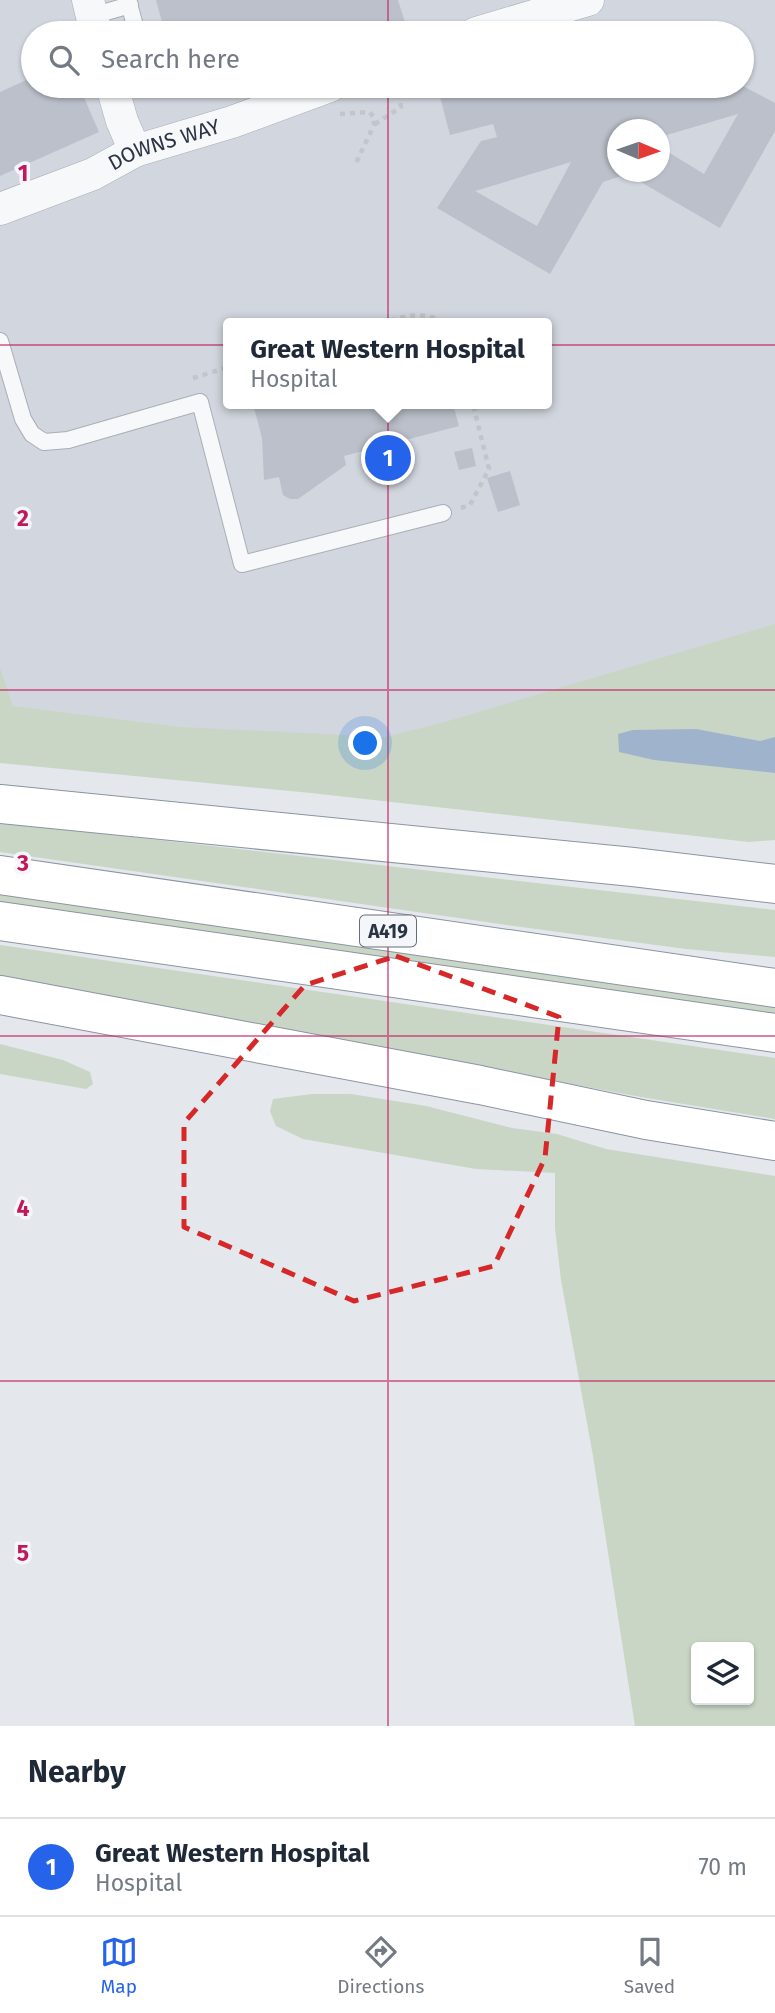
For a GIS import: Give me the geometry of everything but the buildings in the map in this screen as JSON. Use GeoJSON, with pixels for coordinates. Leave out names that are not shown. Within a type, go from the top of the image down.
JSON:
{"type":"FeatureCollection","features":[{"type":"Feature","properties":{"kind":"highway"},"geometry":{"type":"LineString","coordinates":[[0,804],[633,867],[775,884]]}},
{"type":"Feature","properties":{"kind":"highway","name":"A419"},"geometry":{"type":"LineString","coordinates":[[0,875],[775,988]]}},
{"type":"Feature","properties":{"kind":"highway","name":"A419"},"geometry":{"type":"LineString","coordinates":[[0,921],[775,1033]]}},
{"type":"Feature","properties":{"kind":"highway"},"geometry":{"type":"LineString","coordinates":[[0,995],[480,1085],[646,1120],[775,1141]]}},
{"type":"Feature","properties":{"kind":"street"},"geometry":{"type":"LineString","coordinates":[[517,21],[589,0]]}},
{"type":"Feature","properties":{"kind":"street"},"geometry":{"type":"LineString","coordinates":[[115,98],[135,151]]}},
{"type":"Feature","properties":{"kind":"street","name":"DOWNS WAY"},"geometry":{"type":"LineString","coordinates":[[0,209],[93,174],[135,151],[232,122],[338,99]]}},
{"type":"Feature","properties":{"kind":"lane"},"geometry":{"type":"LineString","coordinates":[[92,16],[129,2],[134,21]]}},
{"type":"Feature","properties":{"kind":"lane"},"geometry":{"type":"LineString","coordinates":[[0,341],[23,419],[32,434],[44,442],[68,440],[200,402],[242,564],[443,513]]}},
{"type":"Feature","properties":{"kind":"path"},"geometry":{"type":"LineString","coordinates":[[374,125],[401,107],[400,98]]}},
{"type":"Feature","properties":{"kind":"path"},"geometry":{"type":"LineString","coordinates":[[338,99],[369,112],[374,117],[374,125],[356,163]]}},
{"type":"Feature","properties":{"kind":"path"},"geometry":{"type":"LineString","coordinates":[[397,318],[410,314],[431,318]]}},
{"type":"Feature","properties":{"kind":"path"},"geometry":{"type":"LineString","coordinates":[[193,378],[223,370]]}},
{"type":"Feature","properties":{"kind":"path"},"geometry":{"type":"LineString","coordinates":[[443,513],[470,505],[489,468],[474,409]]}},
{"type":"Feature","properties":{"kind":"highlighted area"},"geometry":{"type":"Polygon","coordinates":[[[396,956],[559,1017],[545,1158],[494,1266],[354,1301],[184,1227],[184,1123],[305,985],[396,956]]]}},
{"type":"Feature","properties":{"kind":"shaded area"},"geometry":{"type":"Polygon","coordinates":[[[0,0],[775,0],[775,822],[0,744],[0,0]]]}},
{"type":"Feature","properties":{"kind":"green space"},"geometry":{"type":"Polygon","coordinates":[[[775,624],[775,840],[749,842],[311,793],[0,763],[0,668],[13,706],[181,727],[385,737],[445,722],[775,624]]]}},
{"type":"Feature","properties":{"kind":"green space"},"geometry":{"type":"Polygon","coordinates":[[[0,822],[775,910],[775,957],[686,949],[507,925],[0,852],[0,822]]]}},
{"type":"Feature","properties":{"kind":"green space"},"geometry":{"type":"Polygon","coordinates":[[[0,892],[775,1004],[775,1017],[0,906],[0,892]]]}},
{"type":"Feature","properties":{"kind":"green space"},"geometry":{"type":"Polygon","coordinates":[[[0,945],[775,1058],[775,1119],[641,1097],[0,978],[0,945]]]}},
{"type":"Feature","properties":{"kind":"green space"},"geometry":{"type":"Polygon","coordinates":[[[0,1044],[63,1060],[90,1072],[93,1084],[86,1089],[0,1074],[0,1044]]]}},
{"type":"Feature","properties":{"kind":"green space"},"geometry":{"type":"Polygon","coordinates":[[[312,1094],[351,1094],[426,1106],[512,1128],[557,1134],[606,1149],[775,1176],[775,1726],[635,1726],[593,1456],[561,1280],[555,1228],[555,1173],[476,1169],[303,1139],[276,1126],[270,1111],[273,1099],[312,1094]]]}},
{"type":"Feature","properties":{"kind":"water"},"geometry":{"type":"Polygon","coordinates":[[[696,729],[760,741],[775,737],[775,773],[654,760],[619,752],[618,734],[633,730],[696,729]]]}},
{"type":"Feature","properties":{"kind":"place","name":"Great Western Hospital"},"geometry":{"type":"Point","coordinates":[388,458]}}]}
